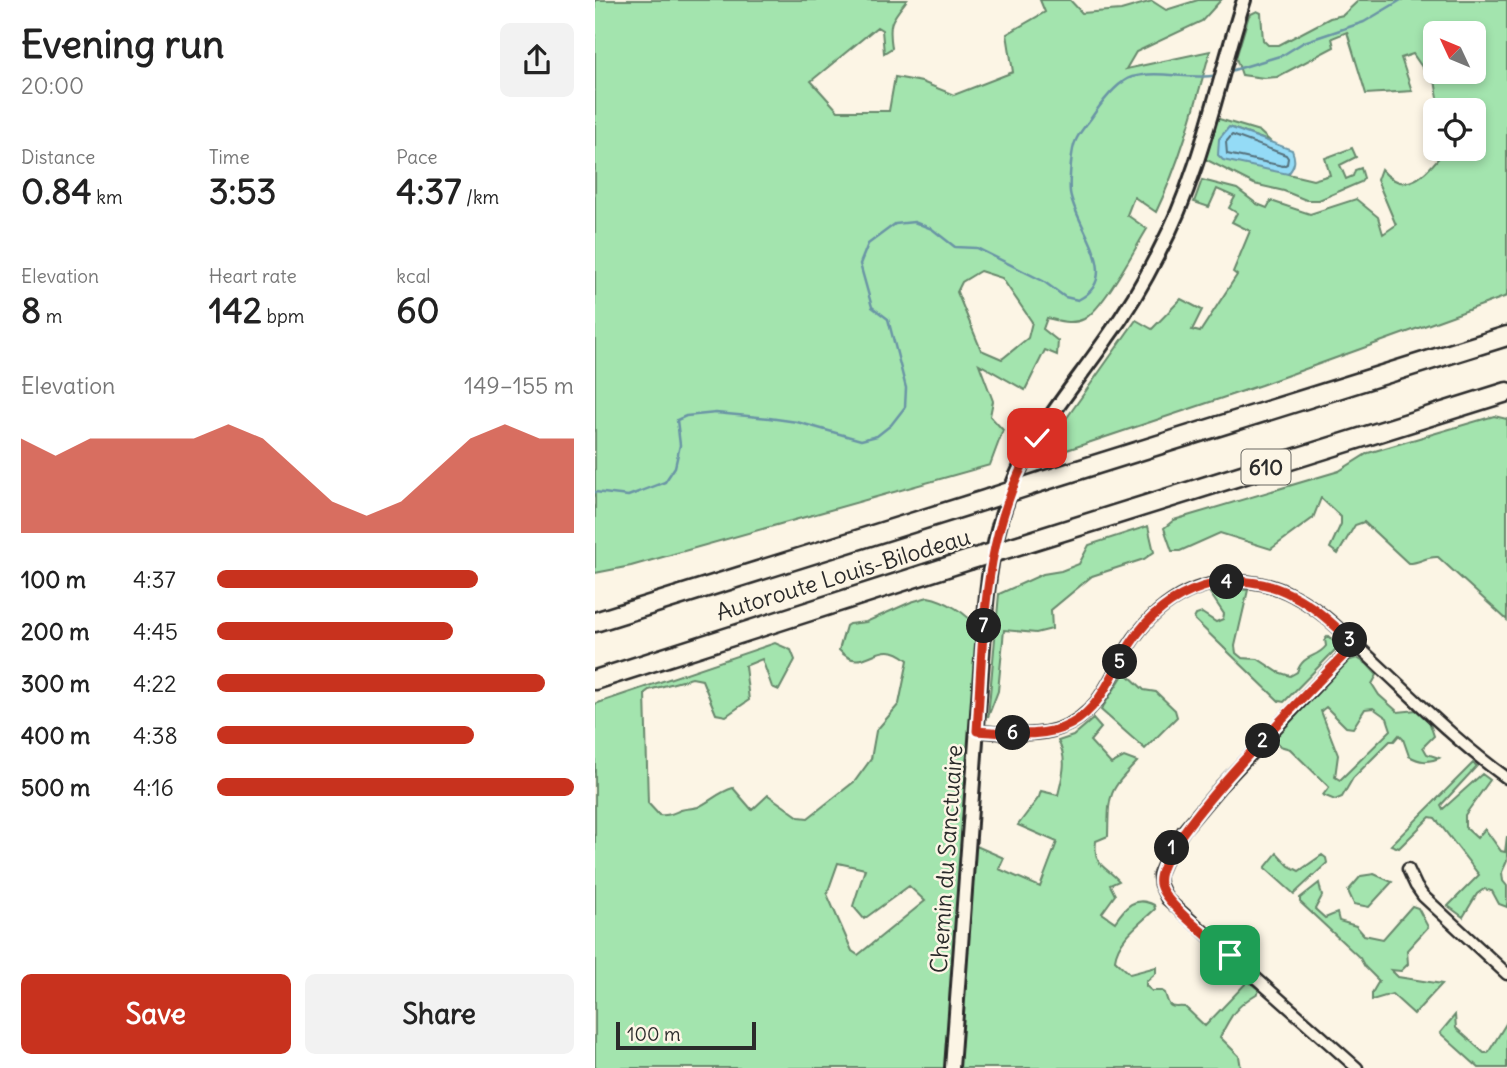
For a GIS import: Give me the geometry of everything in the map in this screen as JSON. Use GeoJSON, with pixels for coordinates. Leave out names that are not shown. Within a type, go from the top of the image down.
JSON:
{"type":"FeatureCollection","features":[{"type":"Feature","properties":{"kind":"highway","name":"Autoroute Louis-Bilodeau"},"geometry":{"type":"LineString","coordinates":[[595,622],[1507,336]]}},
{"type":"Feature","properties":{"kind":"highway","name":"Autoroute Louis-Bilodeau"},"geometry":{"type":"LineString","coordinates":[[595,680],[1507,392]]}},
{"type":"Feature","properties":{"kind":"street","name":"Chemin du Sanctuaire"},"geometry":{"type":"LineString","coordinates":[[952,1068],[989,577],[996,534],[1007,499],[1040,433],[1117,325],[1162,247],[1191,179],[1244,0]]}},
{"type":"Feature","properties":{"kind":"street"},"geometry":{"type":"LineString","coordinates":[[977,731],[1041,733],[1058,730],[1072,723],[1088,712],[1100,698],[1129,645],[1154,614],[1187,592],[1213,584],[1254,582],[1280,589],[1314,608],[1507,778]]}},
{"type":"Feature","properties":{"kind":"street"},"geometry":{"type":"LineString","coordinates":[[1355,644],[1197,813],[1168,854],[1159,875],[1167,899],[1357,1068]]}},
{"type":"Feature","properties":{"kind":"street"},"geometry":{"type":"LineString","coordinates":[[1408,869],[1423,896],[1507,974]]}},
{"type":"Feature","properties":{"kind":"green space"},"geometry":{"type":"Polygon","coordinates":[[[595,0],[907,0],[892,22],[892,48],[884,53],[882,30],[877,27],[811,81],[838,111],[889,111],[895,77],[922,82],[954,95],[1013,72],[1007,34],[1045,12],[1040,0],[1070,0],[1082,13],[1121,10],[1152,1],[1166,10],[1198,0],[1221,0],[1202,21],[1136,52],[1126,69],[1210,51],[1180,153],[1156,212],[1134,197],[1127,215],[1147,229],[1127,264],[1100,303],[1084,319],[1070,322],[1047,318],[1043,329],[1058,341],[1057,355],[1045,350],[1025,390],[979,364],[993,401],[990,416],[1003,430],[990,465],[631,566],[595,573],[595,0]],[[980,271],[962,282],[957,292],[981,350],[1002,359],[1028,338],[1032,322],[1002,278],[980,271]]]}},
{"type":"Feature","properties":{"kind":"green space"},"geometry":{"type":"Polygon","coordinates":[[[1359,0],[1507,0],[1507,296],[1261,385],[1037,460],[1136,320],[1152,329],[1181,299],[1202,310],[1192,330],[1200,332],[1237,275],[1233,272],[1250,231],[1232,222],[1237,213],[1229,208],[1235,197],[1217,189],[1209,207],[1194,202],[1202,180],[1237,189],[1267,208],[1271,201],[1310,214],[1356,199],[1378,217],[1383,234],[1396,225],[1377,180],[1381,169],[1391,178],[1408,182],[1416,179],[1436,161],[1486,161],[1486,98],[1438,98],[1436,84],[1486,84],[1486,21],[1423,21],[1423,69],[1413,54],[1401,58],[1412,91],[1366,94],[1347,32],[1332,38],[1334,47],[1277,77],[1242,75],[1236,58],[1249,15],[1257,11],[1261,13],[1263,40],[1268,45],[1279,45],[1330,18],[1343,15],[1359,0]]]}},
{"type":"Feature","properties":{"kind":"green space"},"geometry":{"type":"Polygon","coordinates":[[[1219,119],[1259,131],[1271,142],[1229,127],[1288,174],[1313,180],[1330,175],[1325,158],[1352,148],[1356,157],[1340,165],[1346,179],[1361,168],[1364,178],[1361,182],[1319,200],[1306,200],[1284,191],[1254,184],[1205,159],[1215,122],[1219,119]]]}},
{"type":"Feature","properties":{"kind":"green space"},"geometry":{"type":"Polygon","coordinates":[[[1494,416],[1507,419],[1507,620],[1438,557],[1408,563],[1364,522],[1355,525],[1338,554],[1330,548],[1341,524],[1341,517],[1321,498],[1313,518],[1271,549],[1220,533],[1180,551],[1172,551],[1164,528],[1174,520],[1339,471],[1368,453],[1494,416]]]}},
{"type":"Feature","properties":{"kind":"green space"},"geometry":{"type":"Polygon","coordinates":[[[1148,526],[1154,552],[1144,559],[1092,576],[1051,610],[1052,629],[1036,633],[1004,630],[998,691],[988,717],[999,594],[1043,574],[1079,564],[1089,545],[1148,526]]]}},
{"type":"Feature","properties":{"kind":"green space"},"geometry":{"type":"Polygon","coordinates":[[[1224,588],[1248,590],[1235,646],[1236,653],[1242,658],[1258,659],[1290,676],[1297,672],[1303,662],[1326,646],[1325,639],[1328,636],[1336,644],[1336,649],[1284,702],[1279,701],[1194,619],[1202,613],[1216,622],[1223,619],[1224,614],[1210,593],[1224,588]]]}},
{"type":"Feature","properties":{"kind":"green space"},"geometry":{"type":"Polygon","coordinates":[[[928,597],[941,601],[962,612],[977,628],[961,844],[974,845],[1004,858],[999,869],[1040,887],[1057,842],[1018,825],[1041,791],[1058,795],[1064,761],[1058,741],[1073,736],[1093,719],[1101,728],[1090,741],[1111,764],[1124,757],[1137,762],[1112,795],[1108,836],[1096,841],[1101,865],[1119,881],[1110,885],[1115,895],[1102,913],[1115,922],[1127,907],[1136,902],[1147,902],[1154,905],[1155,909],[1125,938],[1115,960],[1130,974],[1156,967],[1156,973],[1146,982],[1146,986],[1152,991],[1165,993],[1170,1005],[1185,1007],[1205,1026],[1248,981],[1259,990],[1235,1012],[1220,1037],[1239,1056],[1241,1068],[595,1068],[595,704],[775,643],[791,650],[795,660],[779,690],[772,687],[762,659],[745,666],[749,700],[726,716],[716,714],[702,680],[692,678],[645,693],[648,803],[659,815],[668,815],[698,807],[733,788],[752,810],[768,795],[799,817],[808,818],[855,781],[871,759],[876,731],[899,704],[908,660],[888,651],[856,660],[848,657],[839,650],[846,626],[866,622],[928,597]],[[838,863],[827,894],[852,951],[858,955],[925,901],[909,886],[864,919],[853,906],[865,869],[838,863]]]}},
{"type":"Feature","properties":{"kind":"green space"},"geometry":{"type":"Polygon","coordinates":[[[1357,658],[1367,664],[1377,675],[1372,684],[1379,695],[1398,712],[1417,710],[1429,721],[1434,736],[1423,747],[1427,754],[1439,758],[1424,761],[1409,756],[1399,735],[1353,778],[1342,797],[1335,800],[1323,795],[1329,787],[1290,749],[1280,746],[1273,738],[1350,660],[1357,658]],[[1326,707],[1321,711],[1338,755],[1335,777],[1340,780],[1391,730],[1387,718],[1373,708],[1365,709],[1353,728],[1346,727],[1326,707]]]}},
{"type":"Feature","properties":{"kind":"green space"},"geometry":{"type":"Polygon","coordinates":[[[1125,672],[1144,690],[1156,692],[1175,710],[1177,717],[1145,749],[1101,710],[1125,672]]]}},
{"type":"Feature","properties":{"kind":"green space"},"geometry":{"type":"Polygon","coordinates":[[[1473,763],[1477,766],[1441,805],[1443,809],[1482,774],[1490,780],[1465,815],[1465,827],[1477,838],[1485,829],[1501,851],[1505,852],[1507,836],[1507,861],[1502,872],[1507,886],[1507,907],[1499,904],[1492,891],[1484,889],[1477,894],[1463,917],[1448,906],[1479,875],[1435,818],[1430,817],[1399,848],[1391,845],[1473,763]]]}},
{"type":"Feature","properties":{"kind":"green space"},"geometry":{"type":"Polygon","coordinates":[[[1277,853],[1289,866],[1299,871],[1322,855],[1327,863],[1294,894],[1265,868],[1277,853]]]}},
{"type":"Feature","properties":{"kind":"green space"},"geometry":{"type":"Polygon","coordinates":[[[1374,874],[1392,882],[1369,907],[1354,904],[1348,891],[1361,876],[1374,874]]]}},
{"type":"Feature","properties":{"kind":"green space"},"geometry":{"type":"Polygon","coordinates":[[[1319,883],[1322,896],[1315,909],[1325,918],[1337,913],[1339,921],[1356,926],[1364,935],[1383,939],[1412,906],[1418,908],[1428,927],[1407,950],[1408,964],[1401,971],[1391,970],[1398,977],[1442,984],[1414,1014],[1392,994],[1372,1000],[1372,993],[1379,981],[1360,958],[1300,902],[1300,898],[1319,883]]]}},
{"type":"Feature","properties":{"kind":"green space"},"geometry":{"type":"Polygon","coordinates":[[[1455,1015],[1456,1028],[1484,1053],[1488,1053],[1507,1022],[1507,1068],[1479,1068],[1440,1033],[1455,1015]]]}},
{"type":"Feature","properties":{"kind":"water"},"geometry":{"type":"Polygon","coordinates":[[[1229,127],[1292,150],[1294,163],[1288,174],[1223,160],[1218,155],[1219,139],[1229,127]]]}},
{"type":"Feature","properties":{"kind":"waterway"},"geometry":{"type":"LineString","coordinates":[[1227,72],[1283,55],[1304,42],[1364,22],[1401,0]]}},
{"type":"Feature","properties":{"kind":"waterway"},"geometry":{"type":"LineString","coordinates":[[595,492],[628,496],[665,482],[675,467],[680,445],[677,420],[686,416],[716,413],[769,418],[797,422],[861,440],[877,436],[891,425],[905,407],[906,388],[888,319],[872,307],[860,264],[868,244],[895,224],[914,222],[932,229],[955,247],[977,248],[1043,281],[1065,297],[1078,300],[1091,290],[1097,278],[1093,250],[1070,192],[1074,144],[1078,137],[1111,92],[1132,77],[1153,74],[1196,77],[1217,75]]}},
{"type":"Feature","properties":{"kind":"route"},"geometry":{"type":"LineString","coordinates":[[1037,438],[1010,492],[993,546],[977,731],[1041,733],[1058,730],[1072,723],[1088,712],[1100,698],[1129,645],[1154,614],[1175,598],[1213,584],[1254,582],[1280,589],[1314,608],[1355,644],[1197,813],[1161,867],[1160,884],[1167,899],[1230,955]]}}]}
